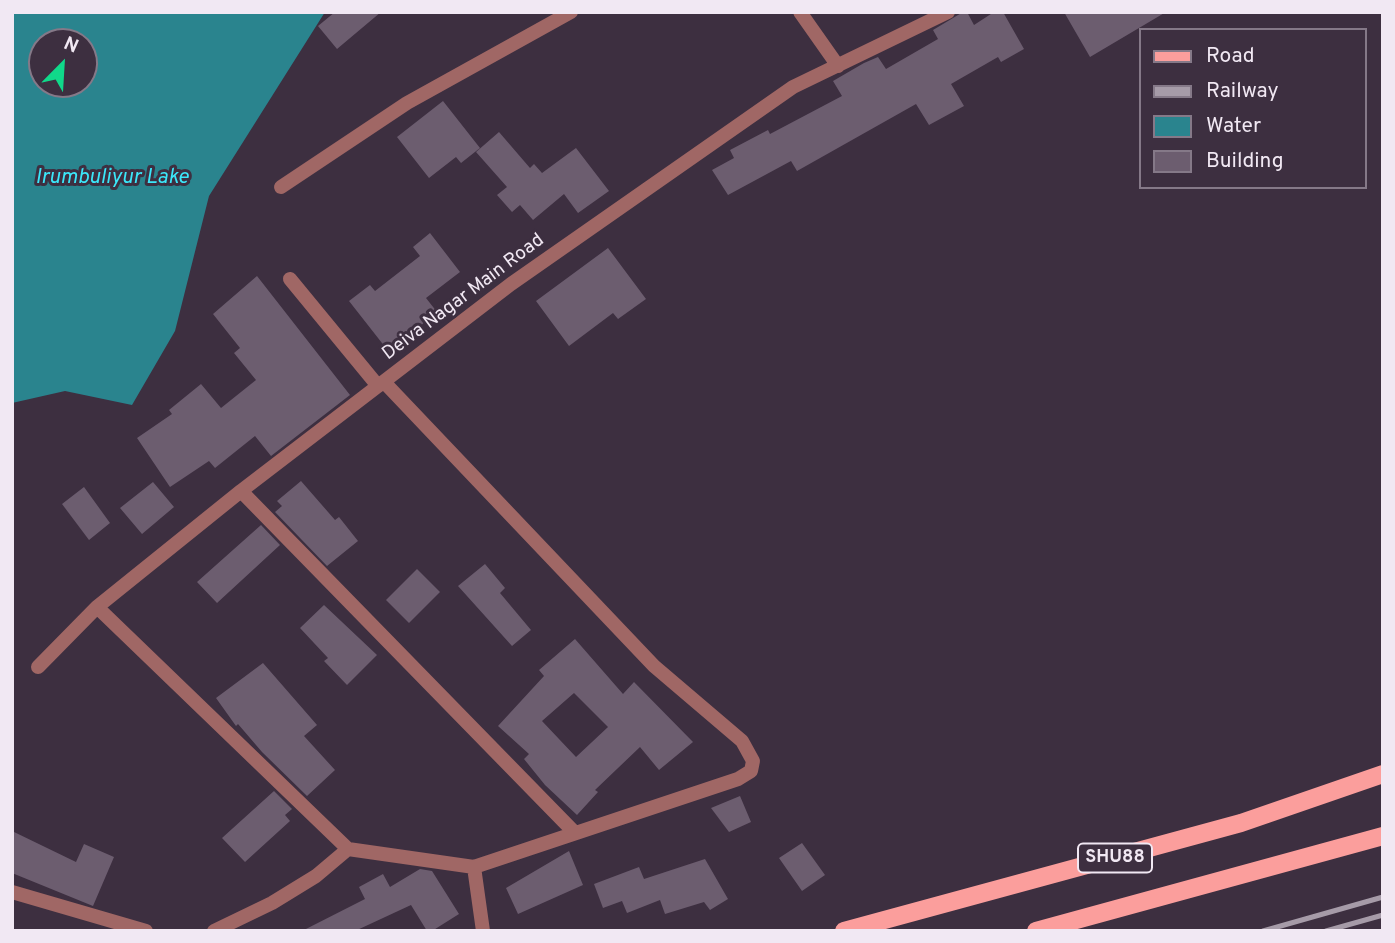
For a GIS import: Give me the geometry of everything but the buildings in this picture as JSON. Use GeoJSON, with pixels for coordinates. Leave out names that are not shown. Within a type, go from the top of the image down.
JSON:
{"type":"FeatureCollection","features":[{"type":"Feature","properties":{"kind":"main road","name":"SHU88"},"geometry":{"type":"LineString","coordinates":[[844,931],[1241,823],[1383,774]]}},
{"type":"Feature","properties":{"kind":"main road","name":"SHU88"},"geometry":{"type":"LineString","coordinates":[[1036,931],[1383,836]]}},
{"type":"Feature","properties":{"kind":"street"},"geometry":{"type":"LineString","coordinates":[[281,187],[407,103],[571,12]]}},
{"type":"Feature","properties":{"kind":"street"},"geometry":{"type":"LineString","coordinates":[[800,12],[838,66]]}},
{"type":"Feature","properties":{"kind":"street","name":"Deiva Nagar Main Road"},"geometry":{"type":"LineString","coordinates":[[38,667],[97,607],[241,491],[511,284],[793,87],[948,12]]}},
{"type":"Feature","properties":{"kind":"street"},"geometry":{"type":"LineString","coordinates":[[97,607],[348,849],[474,867],[738,779],[751,771],[751,753],[742,741],[654,666],[381,384],[290,279]]}},
{"type":"Feature","properties":{"kind":"street"},"geometry":{"type":"LineString","coordinates":[[241,491],[575,833]]}},
{"type":"Feature","properties":{"kind":"street"},"geometry":{"type":"LineString","coordinates":[[214,931],[272,903],[316,876],[348,849]]}},
{"type":"Feature","properties":{"kind":"street"},"geometry":{"type":"LineString","coordinates":[[474,867],[483,931]]}},
{"type":"Feature","properties":{"kind":"street"},"geometry":{"type":"LineString","coordinates":[[12,892],[146,931]]}},
{"type":"Feature","properties":{"kind":"water","name":"Irumbuliyur Lake"},"geometry":{"type":"Polygon","coordinates":[[[12,12],[325,12],[209,196],[175,331],[132,405],[65,391],[12,403],[12,12]]]}},
{"type":"Feature","properties":{"kind":"railway"},"geometry":{"type":"LineString","coordinates":[[1263,931],[1383,897]]}},
{"type":"Feature","properties":{"kind":"railway"},"geometry":{"type":"LineString","coordinates":[[1326,931],[1383,915]]}}]}
